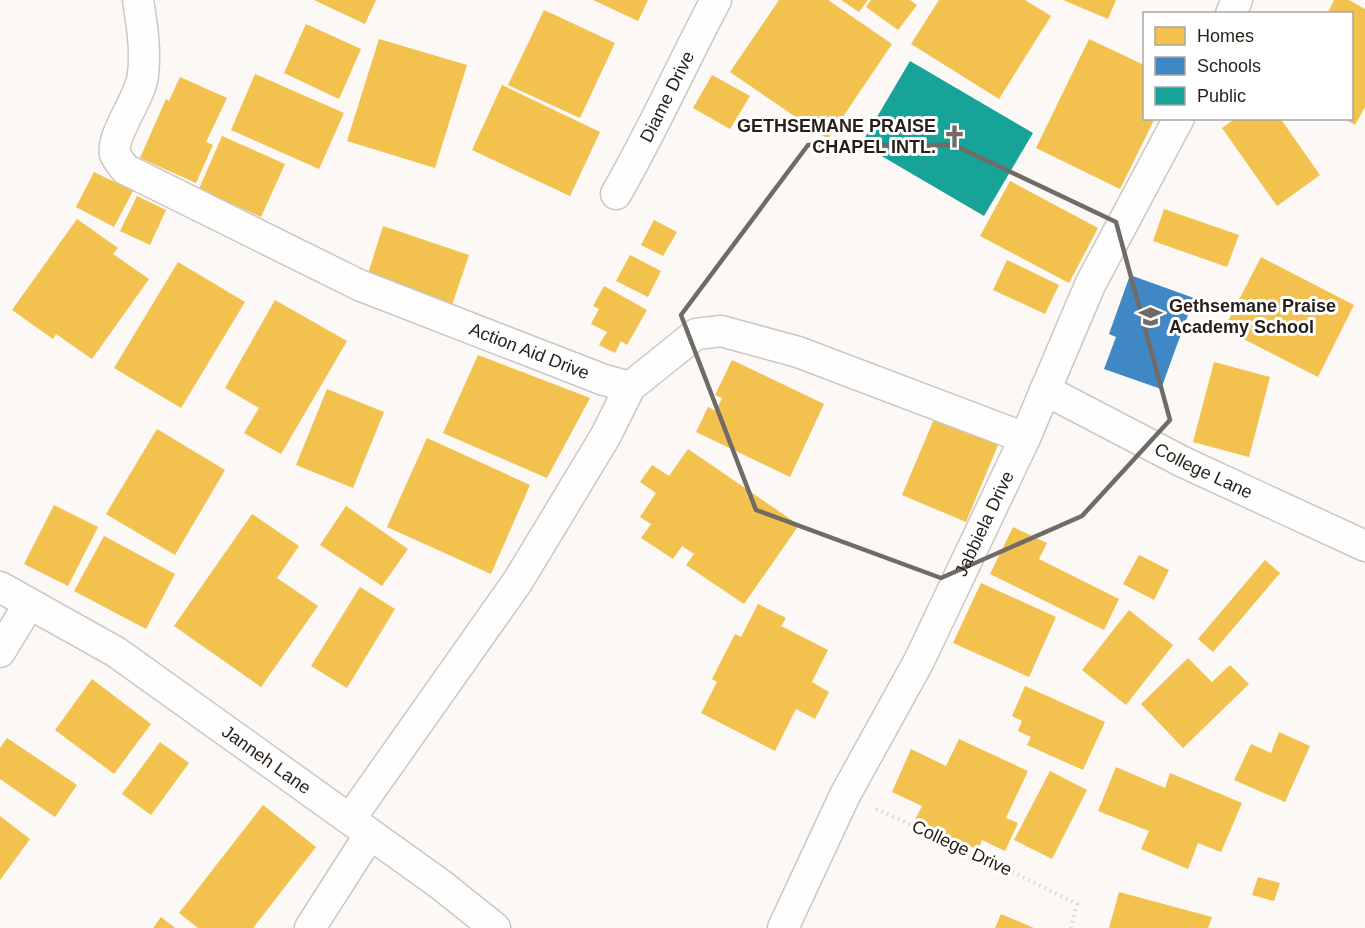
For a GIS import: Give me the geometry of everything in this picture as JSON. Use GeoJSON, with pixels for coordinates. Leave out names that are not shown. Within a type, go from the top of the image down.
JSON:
{"type":"FeatureCollection","features":[{"type":"Feature","properties":{"kind":"street","name":"Action Aid Drive"},"geometry":{"type":"LineString","coordinates":[[138,0],[144,38],[143,76],[136,100],[115,140],[116,155],[125,169],[359,285],[604,380],[630,387]]}},
{"type":"Feature","properties":{"kind":"street","name":"Diame Drive"},"geometry":{"type":"LineString","coordinates":[[616,194],[647,140],[716,0]]}},
{"type":"Feature","properties":{"kind":"street","name":"Jabbiela Drive"},"geometry":{"type":"LineString","coordinates":[[783,928],[845,795],[919,662],[1024,438],[1090,285],[1178,120]]}},
{"type":"Feature","properties":{"kind":"street"},"geometry":{"type":"LineString","coordinates":[[310,928],[360,826],[518,581],[599,446],[630,387],[696,334],[721,331],[798,352],[1024,438]]}},
{"type":"Feature","properties":{"kind":"street","name":"College Lane"},"geometry":{"type":"LineString","coordinates":[[1045,390],[1183,462],[1365,546]]}},
{"type":"Feature","properties":{"kind":"street","name":"Janneh Lane"},"geometry":{"type":"LineString","coordinates":[[0,587],[116,652],[440,884],[495,928]]}},
{"type":"Feature","properties":{"kind":"street"},"geometry":{"type":"LineString","coordinates":[[0,652],[29,604]]}},
{"type":"Feature","properties":{"kind":"path","name":"College Drive"},"geometry":{"type":"LineString","coordinates":[[845,795],[983,856],[1077,904],[1071,928]]}},
{"type":"Feature","properties":{"kind":"highlighted area"},"geometry":{"type":"Polygon","coordinates":[[[808,145],[954,145],[1116,222],[1170,420],[1082,516],[941,578],[756,510],[681,315],[808,145]]]}},
{"type":"Feature","properties":{"kind":"building: Homes"},"geometry":{"type":"Polygon","coordinates":[[[314,0],[376,0],[365,24],[314,0]]]}},
{"type":"Feature","properties":{"kind":"building: Homes"},"geometry":{"type":"Polygon","coordinates":[[[593,0],[648,0],[638,21],[593,0]]]}},
{"type":"Feature","properties":{"kind":"building: Homes"},"geometry":{"type":"Polygon","coordinates":[[[779,0],[828,0],[892,44],[828,139],[730,72],[779,0]]]}},
{"type":"Feature","properties":{"kind":"building: Homes"},"geometry":{"type":"Polygon","coordinates":[[[841,0],[868,0],[859,12],[841,0]]]}},
{"type":"Feature","properties":{"kind":"building: Homes"},"geometry":{"type":"Polygon","coordinates":[[[871,0],[910,0],[917,5],[898,30],[866,7],[871,0]]]}},
{"type":"Feature","properties":{"kind":"building: Homes"},"geometry":{"type":"Polygon","coordinates":[[[939,0],[1025,0],[1051,16],[999,99],[911,44],[939,0]]]}},
{"type":"Feature","properties":{"kind":"building: Homes"},"geometry":{"type":"Polygon","coordinates":[[[1063,0],[1116,0],[1108,19],[1063,0]]]}},
{"type":"Feature","properties":{"kind":"building: Homes"},"geometry":{"type":"Polygon","coordinates":[[[1334,0],[1349,0],[1365,9],[1365,107],[1355,125],[1347,120],[1353,120],[1353,12],[1328,12],[1334,0]]]}},
{"type":"Feature","properties":{"kind":"building: Homes"},"geometry":{"type":"Polygon","coordinates":[[[544,10],[615,43],[580,118],[508,85],[544,10]]]}},
{"type":"Feature","properties":{"kind":"building: Homes"},"geometry":{"type":"Polygon","coordinates":[[[306,24],[361,49],[339,99],[284,73],[306,24]]]}},
{"type":"Feature","properties":{"kind":"building: Homes"},"geometry":{"type":"Polygon","coordinates":[[[379,39],[467,65],[435,168],[347,141],[379,39]]]}},
{"type":"Feature","properties":{"kind":"building: Homes"},"geometry":{"type":"Polygon","coordinates":[[[1089,39],[1143,65],[1143,120],[1154,120],[1120,189],[1036,148],[1089,39]]]}},
{"type":"Feature","properties":{"kind":"building: Homes"},"geometry":{"type":"Polygon","coordinates":[[[255,74],[344,113],[319,169],[231,130],[255,74]]]}},
{"type":"Feature","properties":{"kind":"building: Homes"},"geometry":{"type":"Polygon","coordinates":[[[712,75],[750,96],[730,129],[693,108],[712,75]]]}},
{"type":"Feature","properties":{"kind":"building: Homes"},"geometry":{"type":"Polygon","coordinates":[[[180,77],[227,98],[206,142],[213,145],[196,183],[140,158],[166,99],[169,101],[180,77]]]}},
{"type":"Feature","properties":{"kind":"building: Homes"},"geometry":{"type":"Polygon","coordinates":[[[502,85],[600,132],[570,196],[472,150],[502,85]]]}},
{"type":"Feature","properties":{"kind":"building: Homes"},"geometry":{"type":"Polygon","coordinates":[[[1233,120],[1281,120],[1320,175],[1277,206],[1222,128],[1233,120]]]}},
{"type":"Feature","properties":{"kind":"building: Homes"},"geometry":{"type":"Polygon","coordinates":[[[222,136],[285,164],[261,217],[199,189],[222,136]]]}},
{"type":"Feature","properties":{"kind":"building: Homes"},"geometry":{"type":"Polygon","coordinates":[[[94,172],[133,191],[114,227],[76,207],[94,172]]]}},
{"type":"Feature","properties":{"kind":"building: Homes"},"geometry":{"type":"Polygon","coordinates":[[[1010,181],[1098,228],[1069,283],[980,236],[1010,181]]]}},
{"type":"Feature","properties":{"kind":"building: Homes"},"geometry":{"type":"Polygon","coordinates":[[[137,196],[166,210],[150,245],[120,231],[137,196]]]}},
{"type":"Feature","properties":{"kind":"building: Homes"},"geometry":{"type":"Polygon","coordinates":[[[1164,209],[1239,235],[1227,267],[1153,241],[1164,209]]]}},
{"type":"Feature","properties":{"kind":"building: Homes"},"geometry":{"type":"Polygon","coordinates":[[[77,219],[118,248],[113,254],[149,279],[92,359],[56,334],[53,339],[12,310],[77,219]]]}},
{"type":"Feature","properties":{"kind":"building: Homes"},"geometry":{"type":"Polygon","coordinates":[[[654,220],[677,232],[663,256],[641,245],[654,220]]]}},
{"type":"Feature","properties":{"kind":"building: Homes"},"geometry":{"type":"Polygon","coordinates":[[[383,226],[469,255],[452,305],[367,277],[383,226]]]}},
{"type":"Feature","properties":{"kind":"building: Homes"},"geometry":{"type":"Polygon","coordinates":[[[630,255],[661,271],[648,297],[616,281],[630,255]]]}},
{"type":"Feature","properties":{"kind":"building: Homes"},"geometry":{"type":"Polygon","coordinates":[[[1261,257],[1354,305],[1318,377],[1224,329],[1261,257]]]}},
{"type":"Feature","properties":{"kind":"building: Homes"},"geometry":{"type":"Polygon","coordinates":[[[1007,260],[1059,285],[1045,314],[993,290],[1007,260]]]}},
{"type":"Feature","properties":{"kind":"building: Homes"},"geometry":{"type":"Polygon","coordinates":[[[178,262],[245,302],[181,408],[114,368],[178,262]]]}},
{"type":"Feature","properties":{"kind":"building: Homes"},"geometry":{"type":"Polygon","coordinates":[[[604,286],[647,310],[627,345],[621,341],[615,353],[599,345],[607,332],[591,324],[599,309],[593,306],[604,286]]]}},
{"type":"Feature","properties":{"kind":"building: Homes"},"geometry":{"type":"Polygon","coordinates":[[[275,300],[347,341],[281,454],[244,433],[259,408],[225,388],[275,300]]]}},
{"type":"Feature","properties":{"kind":"building: Homes"},"geometry":{"type":"Polygon","coordinates":[[[478,355],[590,398],[547,478],[443,433],[478,355]]]}},
{"type":"Feature","properties":{"kind":"building: Homes"},"geometry":{"type":"Polygon","coordinates":[[[732,360],[824,404],[790,477],[696,432],[708,407],[716,411],[722,398],[715,395],[732,360]]]}},
{"type":"Feature","properties":{"kind":"building: Homes"},"geometry":{"type":"Polygon","coordinates":[[[1214,362],[1270,377],[1249,457],[1193,442],[1214,362]]]}},
{"type":"Feature","properties":{"kind":"building: Homes"},"geometry":{"type":"Polygon","coordinates":[[[327,389],[384,412],[353,488],[296,465],[327,389]]]}},
{"type":"Feature","properties":{"kind":"building: Homes"},"geometry":{"type":"Polygon","coordinates":[[[934,419],[998,445],[966,522],[902,495],[934,419]]]}},
{"type":"Feature","properties":{"kind":"building: Homes"},"geometry":{"type":"Polygon","coordinates":[[[157,429],[225,470],[175,555],[106,514],[157,429]]]}},
{"type":"Feature","properties":{"kind":"building: Homes"},"geometry":{"type":"Polygon","coordinates":[[[427,438],[530,485],[491,574],[387,527],[427,438]]]}},
{"type":"Feature","properties":{"kind":"building: Homes"},"geometry":{"type":"Polygon","coordinates":[[[688,449],[799,525],[744,604],[686,565],[694,554],[682,546],[673,559],[641,538],[651,524],[640,517],[656,493],[640,482],[652,465],[669,476],[688,449]]]}},
{"type":"Feature","properties":{"kind":"building: Homes"},"geometry":{"type":"Polygon","coordinates":[[[54,505],[98,527],[68,586],[24,564],[54,505]]]}},
{"type":"Feature","properties":{"kind":"building: Homes"},"geometry":{"type":"Polygon","coordinates":[[[346,506],[408,549],[382,586],[320,545],[346,506]]]}},
{"type":"Feature","properties":{"kind":"building: Homes"},"geometry":{"type":"Polygon","coordinates":[[[252,514],[299,546],[277,578],[318,606],[261,687],[174,626],[252,514]]]}},
{"type":"Feature","properties":{"kind":"building: Homes"},"geometry":{"type":"Polygon","coordinates":[[[1013,527],[1047,543],[1039,559],[1119,599],[1104,630],[990,574],[1013,527]]]}},
{"type":"Feature","properties":{"kind":"building: Homes"},"geometry":{"type":"Polygon","coordinates":[[[104,536],[175,574],[146,629],[74,591],[104,536]]]}},
{"type":"Feature","properties":{"kind":"building: Homes"},"geometry":{"type":"Polygon","coordinates":[[[1139,555],[1169,570],[1154,600],[1123,584],[1139,555]]]}},
{"type":"Feature","properties":{"kind":"building: Homes"},"geometry":{"type":"Polygon","coordinates":[[[1265,560],[1280,573],[1213,652],[1198,639],[1265,560]]]}},
{"type":"Feature","properties":{"kind":"building: Homes"},"geometry":{"type":"Polygon","coordinates":[[[981,583],[1056,617],[1029,677],[953,643],[981,583]]]}},
{"type":"Feature","properties":{"kind":"building: Homes"},"geometry":{"type":"Polygon","coordinates":[[[360,587],[395,609],[347,688],[311,666],[360,587]]]}},
{"type":"Feature","properties":{"kind":"building: Homes"},"geometry":{"type":"Polygon","coordinates":[[[758,604],[786,618],[781,626],[828,650],[812,682],[829,692],[815,719],[796,709],[775,751],[701,713],[717,682],[712,679],[735,634],[741,637],[758,604]]]}},
{"type":"Feature","properties":{"kind":"building: Homes"},"geometry":{"type":"Polygon","coordinates":[[[1129,610],[1173,645],[1126,705],[1082,670],[1129,610]]]}},
{"type":"Feature","properties":{"kind":"building: Homes"},"geometry":{"type":"Polygon","coordinates":[[[1188,658],[1212,682],[1230,665],[1249,684],[1183,748],[1141,704],[1188,658]]]}},
{"type":"Feature","properties":{"kind":"building: Homes"},"geometry":{"type":"Polygon","coordinates":[[[92,679],[151,724],[114,774],[55,730],[92,679]]]}},
{"type":"Feature","properties":{"kind":"building: Homes"},"geometry":{"type":"Polygon","coordinates":[[[1025,686],[1105,722],[1083,770],[1027,745],[1031,737],[1018,731],[1022,721],[1012,716],[1025,686]]]}},
{"type":"Feature","properties":{"kind":"building: Homes"},"geometry":{"type":"Polygon","coordinates":[[[1279,732],[1310,746],[1285,802],[1234,780],[1251,744],[1271,753],[1279,732]]]}},
{"type":"Feature","properties":{"kind":"building: Homes"},"geometry":{"type":"Polygon","coordinates":[[[7,738],[77,785],[55,817],[0,779],[0,748],[7,738]]]}},
{"type":"Feature","properties":{"kind":"building: Homes"},"geometry":{"type":"Polygon","coordinates":[[[959,739],[1028,771],[1006,818],[1018,823],[1005,851],[982,840],[978,850],[915,820],[922,806],[892,792],[911,749],[946,766],[959,739]]]}},
{"type":"Feature","properties":{"kind":"building: Homes"},"geometry":{"type":"Polygon","coordinates":[[[160,742],[189,763],[151,815],[122,794],[160,742]]]}},
{"type":"Feature","properties":{"kind":"building: Homes"},"geometry":{"type":"Polygon","coordinates":[[[1116,767],[1165,788],[1170,773],[1242,803],[1221,852],[1198,843],[1188,869],[1141,849],[1149,831],[1098,811],[1116,767]]]}},
{"type":"Feature","properties":{"kind":"building: Homes"},"geometry":{"type":"Polygon","coordinates":[[[1050,771],[1087,790],[1052,859],[1014,840],[1050,771]]]}},
{"type":"Feature","properties":{"kind":"building: Homes"},"geometry":{"type":"Polygon","coordinates":[[[263,805],[316,847],[253,928],[198,928],[179,913],[263,805]]]}},
{"type":"Feature","properties":{"kind":"building: Homes"},"geometry":{"type":"Polygon","coordinates":[[[0,816],[30,839],[0,880],[0,816]]]}},
{"type":"Feature","properties":{"kind":"building: Homes"},"geometry":{"type":"Polygon","coordinates":[[[1258,877],[1280,883],[1274,901],[1252,895],[1258,877]]]}},
{"type":"Feature","properties":{"kind":"building: Homes"},"geometry":{"type":"Polygon","coordinates":[[[1119,892],[1212,917],[1208,928],[1109,928],[1119,892]]]}},
{"type":"Feature","properties":{"kind":"building: Homes"},"geometry":{"type":"Polygon","coordinates":[[[1001,914],[1034,928],[995,928],[1001,914]]]}},
{"type":"Feature","properties":{"kind":"building: Homes"},"geometry":{"type":"Polygon","coordinates":[[[161,917],[175,928],[153,928],[161,917]]]}},
{"type":"Feature","properties":{"kind":"building: Schools","name":"Gethsemane Praise Academy School"},"geometry":{"type":"Polygon","coordinates":[[[1130,275],[1194,298],[1161,389],[1104,369],[1116,337],[1109,334],[1130,275]]]}},
{"type":"Feature","properties":{"kind":"building: Public"},"geometry":{"type":"Polygon","coordinates":[[[910,61],[1033,133],[984,216],[861,144],[910,61]]]}},
{"type":"Feature","properties":{"kind":"place","name":"GETHSEMANE PRAISE CHAPEL INTL."},"geometry":{"type":"Point","coordinates":[954,136]}},
{"type":"Feature","properties":{"kind":"place","name":"Gethsemane Praise Academy School"},"geometry":{"type":"Point","coordinates":[1151,316]}}]}
